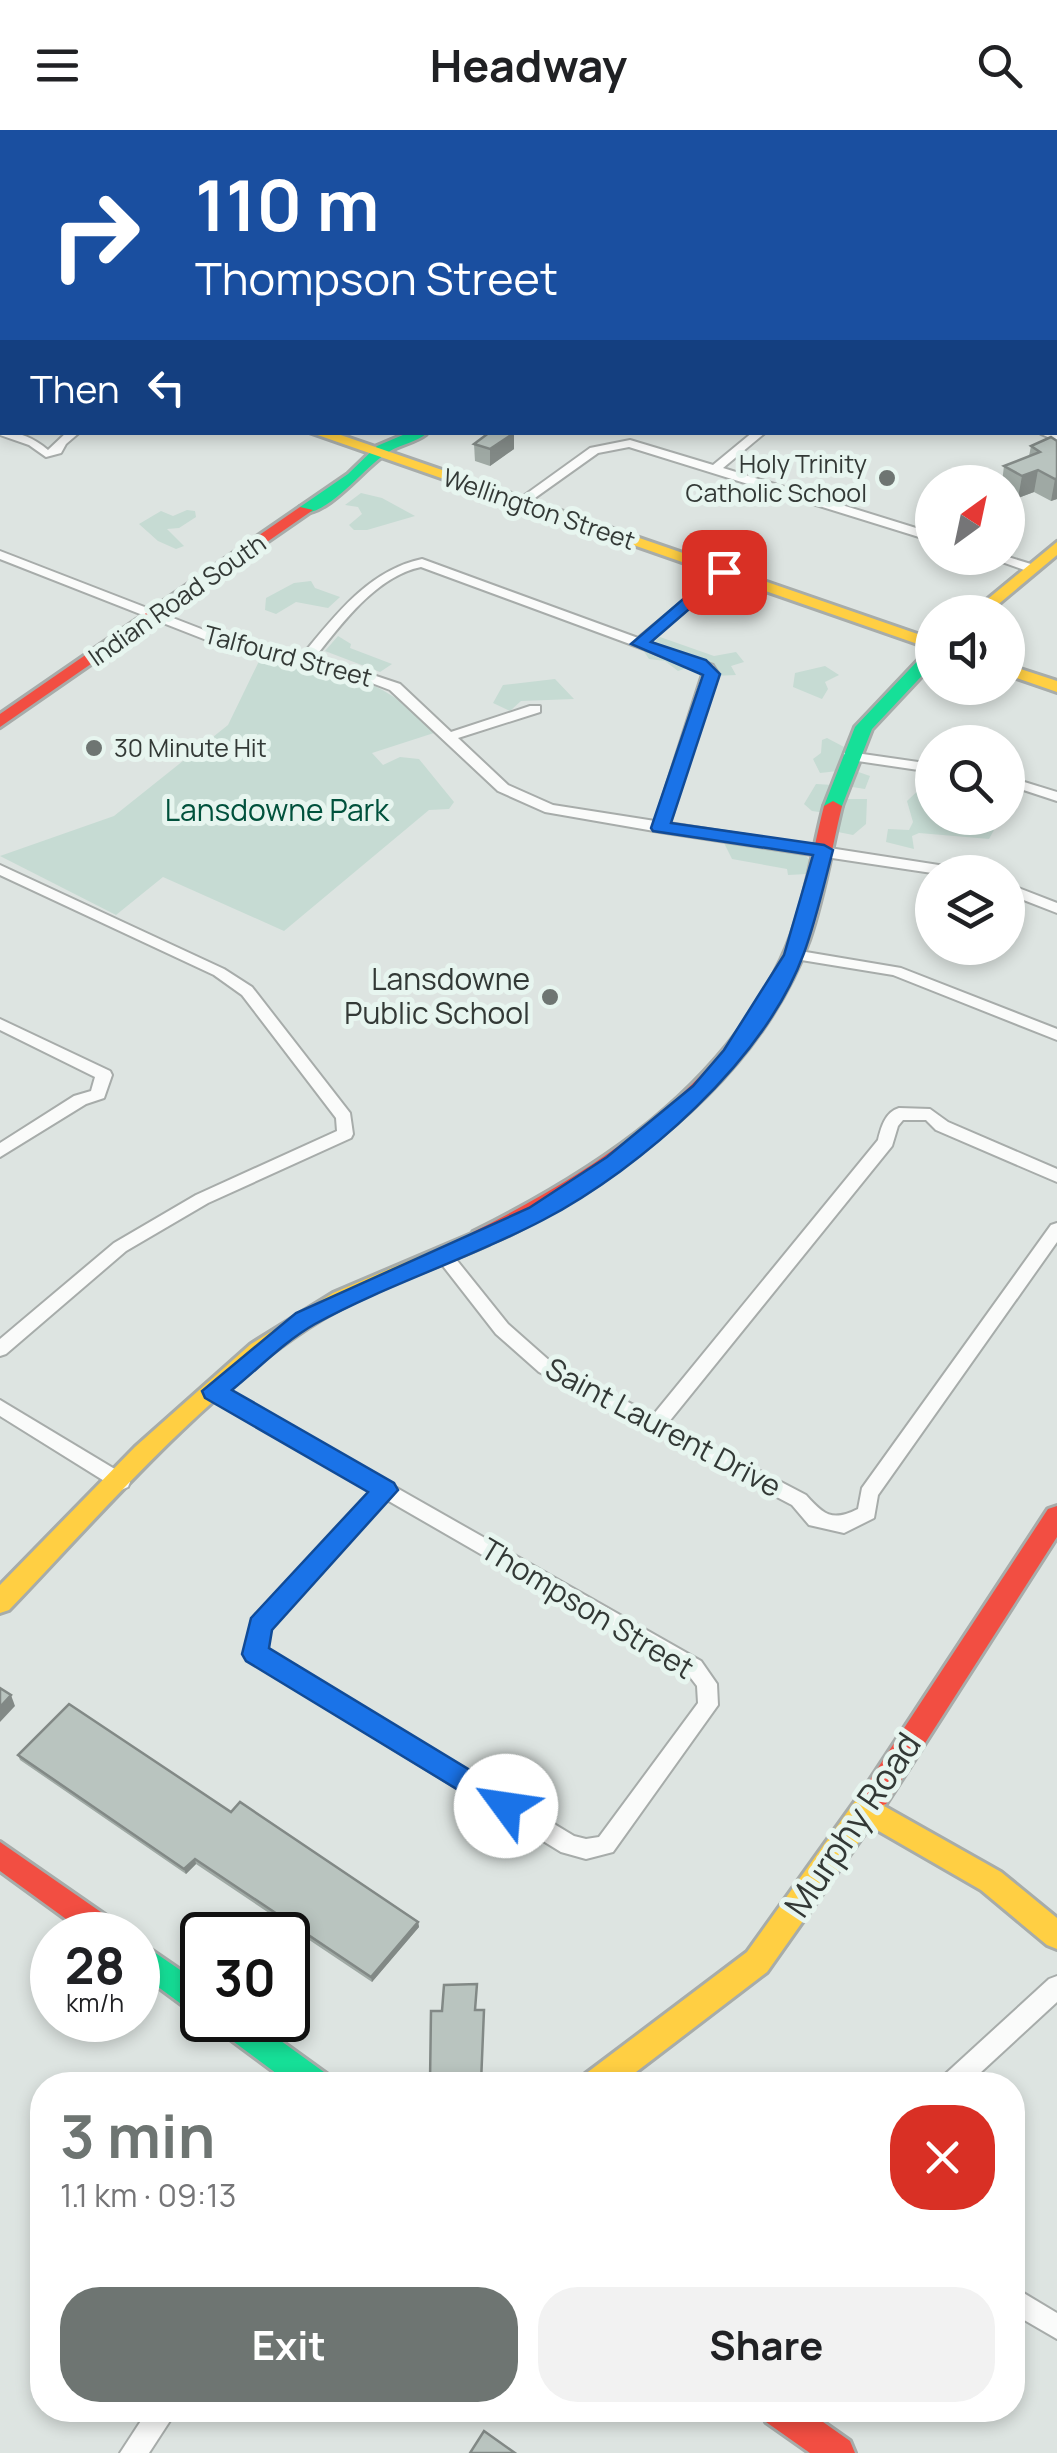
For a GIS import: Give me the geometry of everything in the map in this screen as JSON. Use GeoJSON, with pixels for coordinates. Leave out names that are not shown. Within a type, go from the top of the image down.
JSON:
{"type":"FeatureCollection","features":[{"type":"Feature","properties":{"kind":"street"},"geometry":{"type":"LineString","coordinates":[[10,435],[33,443],[41,453],[53,453],[73,435]]}},
{"type":"Feature","properties":{"kind":"street","name":"Wellington Street"},"geometry":{"type":"LineString","coordinates":[[325,435],[915,638]]}},
{"type":"Feature","properties":{"kind":"street","name":"Indian Road South"},"geometry":{"type":"LineString","coordinates":[[0,722],[353,477],[369,474],[385,456],[420,439],[420,435]]}},
{"type":"Feature","properties":{"kind":"street"},"geometry":{"type":"LineString","coordinates":[[717,467],[757,435]]}},
{"type":"Feature","properties":{"kind":"street"},"geometry":{"type":"LineString","coordinates":[[521,502],[607,444],[642,444],[915,531]]}},
{"type":"Feature","properties":{"kind":"street"},"geometry":{"type":"LineString","coordinates":[[999,595],[1057,547]]}},
{"type":"Feature","properties":{"kind":"street","name":"Talfourd Street"},"geometry":{"type":"LineString","coordinates":[[0,555],[219,640],[306,658],[395,687],[452,736],[503,788],[524,801],[590,818],[915,865]]}},
{"type":"Feature","properties":{"kind":"street"},"geometry":{"type":"LineString","coordinates":[[306,658],[344,612],[412,563],[700,664],[712,674],[660,828]]}},
{"type":"Feature","properties":{"kind":"street"},"geometry":{"type":"LineString","coordinates":[[1025,566],[1030,568]]}},
{"type":"Feature","properties":{"kind":"street"},"geometry":{"type":"LineString","coordinates":[[639,644],[724,572]]}},
{"type":"Feature","properties":{"kind":"street"},"geometry":{"type":"LineString","coordinates":[[0,1602],[214,1391],[304,1319],[537,1214],[665,1123],[732,1055],[794,955],[850,756],[865,725],[915,674]]}},
{"type":"Feature","properties":{"kind":"street"},"geometry":{"type":"LineString","coordinates":[[1025,676],[1057,688]]}},
{"type":"Feature","properties":{"kind":"street"},"geometry":{"type":"LineString","coordinates":[[452,736],[534,709]]}},
{"type":"Feature","properties":{"kind":"street"},"geometry":{"type":"LineString","coordinates":[[850,756],[915,766]]}},
{"type":"Feature","properties":{"kind":"street"},"geometry":{"type":"LineString","coordinates":[[1025,787],[1057,797]]}},
{"type":"Feature","properties":{"kind":"street"},"geometry":{"type":"LineString","coordinates":[[0,1349],[120,1247],[202,1199],[345,1134],[344,1117],[246,991],[218,972],[2,871]]}},
{"type":"Feature","properties":{"kind":"street"},"geometry":{"type":"LineString","coordinates":[[1025,896],[1057,908]]}},
{"type":"Feature","properties":{"kind":"street"},"geometry":{"type":"LineString","coordinates":[[794,955],[896,971],[1057,1036]]}},
{"type":"Feature","properties":{"kind":"street"},"geometry":{"type":"LineString","coordinates":[[0,1024],[81,1066],[96,1068],[104,1075],[104,1084],[98,1094],[80,1100],[0,1151]]}},
{"type":"Feature","properties":{"kind":"street"},"geometry":{"type":"LineString","coordinates":[[655,1425],[886,1142],[890,1124],[899,1114],[930,1115],[942,1126],[1057,1176]]}},
{"type":"Feature","properties":{"kind":"street","name":"Saint Laurent Drive"},"geometry":{"type":"LineString","coordinates":[[446,1257],[523,1351],[799,1500],[816,1520],[830,1526],[857,1522],[867,1513],[869,1493],[1057,1228]]}},
{"type":"Feature","properties":{"kind":"street","name":"Thompson Street"},"geometry":{"type":"LineString","coordinates":[[214,1391],[694,1667],[707,1684],[708,1706],[605,1845],[586,1849],[569,1845],[255,1654],[260,1626],[386,1490]]}},
{"type":"Feature","properties":{"kind":"street"},"geometry":{"type":"LineString","coordinates":[[0,1407],[122,1482]]}},
{"type":"Feature","properties":{"kind":"street","name":"Murphy Road"},"geometry":{"type":"LineString","coordinates":[[615,2072],[758,1962],[866,1810],[1057,1516]]}},
{"type":"Feature","properties":{"kind":"street"},"geometry":{"type":"LineString","coordinates":[[866,1810],[991,1881],[1057,1936]]}},
{"type":"Feature","properties":{"kind":"street"},"geometry":{"type":"LineString","coordinates":[[0,1854],[79,1912]]}},
{"type":"Feature","properties":{"kind":"street"},"geometry":{"type":"LineString","coordinates":[[964,2072],[1057,1987]]}},
{"type":"Feature","properties":{"kind":"street"},"geometry":{"type":"LineString","coordinates":[[258,2042],[299,2072]]}},
{"type":"Feature","properties":{"kind":"street"},"geometry":{"type":"LineString","coordinates":[[1025,2307],[1057,2328]]}},
{"type":"Feature","properties":{"kind":"street"},"geometry":{"type":"LineString","coordinates":[[133,2453],[155,2422]]}},
{"type":"Feature","properties":{"kind":"street"},"geometry":{"type":"LineString","coordinates":[[795,2422],[838,2453]]}},
{"type":"Feature","properties":{"kind":"green space"},"geometry":{"type":"Polygon","coordinates":[[[361,493],[382,498],[415,516],[354,530],[349,525],[362,514],[358,507],[345,505],[361,493]]]}},
{"type":"Feature","properties":{"kind":"green space"},"geometry":{"type":"Polygon","coordinates":[[[161,511],[173,516],[195,511],[196,517],[179,528],[167,529],[184,546],[176,549],[158,541],[139,524],[161,511]]]}},
{"type":"Feature","properties":{"kind":"green space"},"geometry":{"type":"Polygon","coordinates":[[[311,581],[315,588],[340,597],[328,608],[296,602],[276,614],[265,610],[266,598],[294,583],[311,581]]]}},
{"type":"Feature","properties":{"kind":"green space"},"geometry":{"type":"Polygon","coordinates":[[[338,636],[351,644],[350,648],[392,664],[380,672],[325,651],[338,636]]]}},
{"type":"Feature","properties":{"kind":"green space"},"geometry":{"type":"Polygon","coordinates":[[[660,637],[714,656],[736,652],[744,662],[731,666],[736,675],[714,676],[708,661],[691,655],[682,658],[690,667],[678,671],[665,661],[649,659],[643,650],[660,637]]]}},
{"type":"Feature","properties":{"kind":"green space","name":"Lansdowne Park"},"geometry":{"type":"Polygon","coordinates":[[[261,657],[335,670],[377,687],[417,714],[437,732],[372,753],[383,765],[400,757],[419,759],[454,802],[449,809],[429,810],[284,931],[163,877],[116,915],[0,856],[114,816],[228,725],[261,657]]]}},
{"type":"Feature","properties":{"kind":"green space"},"geometry":{"type":"Polygon","coordinates":[[[825,666],[839,675],[825,682],[828,689],[822,699],[793,687],[795,673],[825,666]]]}},
{"type":"Feature","properties":{"kind":"green space"},"geometry":{"type":"Polygon","coordinates":[[[555,679],[574,699],[521,701],[510,711],[493,703],[503,685],[555,679]]]}},
{"type":"Feature","properties":{"kind":"green space"},"geometry":{"type":"Polygon","coordinates":[[[827,738],[846,748],[844,767],[870,776],[865,789],[846,786],[838,771],[820,773],[813,759],[821,753],[822,740],[827,738]]]}},
{"type":"Feature","properties":{"kind":"green space"},"geometry":{"type":"Polygon","coordinates":[[[816,784],[833,785],[829,799],[867,799],[866,824],[853,835],[838,832],[840,815],[812,811],[804,804],[816,784]]]}},
{"type":"Feature","properties":{"kind":"green space"},"geometry":{"type":"Polygon","coordinates":[[[915,794],[914,849],[886,842],[888,829],[909,830],[913,822],[907,801],[915,794]]]}},
{"type":"Feature","properties":{"kind":"green space"},"geometry":{"type":"Polygon","coordinates":[[[942,835],[991,835],[989,839],[942,835]]]}},
{"type":"Feature","properties":{"kind":"green space"},"geometry":{"type":"Polygon","coordinates":[[[721,837],[798,847],[812,863],[807,874],[788,875],[787,869],[732,859],[721,837]]]}},
{"type":"Feature","properties":{"kind":"building"},"geometry":{"type":"Polygon","coordinates":[[[486,435],[511,435],[490,449],[474,444],[486,435]]]}},
{"type":"Feature","properties":{"kind":"building"},"geometry":{"type":"Polygon","coordinates":[[[1051,437],[1057,441],[1057,478],[1038,470],[1025,475],[1025,465],[1007,465],[1040,452],[1031,446],[1051,437]]]}},
{"type":"Feature","properties":{"kind":"building"},"geometry":{"type":"Polygon","coordinates":[[[0,1688],[11,1695],[0,1707],[0,1688]]]}},
{"type":"Feature","properties":{"kind":"building"},"geometry":{"type":"Polygon","coordinates":[[[69,1704],[231,1812],[240,1802],[418,1922],[371,1977],[310,1936],[310,1912],[274,1912],[195,1859],[184,1869],[18,1755],[69,1704]]]}},
{"type":"Feature","properties":{"kind":"building"},"geometry":{"type":"Polygon","coordinates":[[[477,1984],[475,2010],[484,2010],[481,2072],[430,2072],[431,2011],[442,2011],[444,1985],[477,1984]]]}},
{"type":"Feature","properties":{"kind":"building"},"geometry":{"type":"Polygon","coordinates":[[[484,2431],[515,2453],[470,2453],[484,2431]]]}},
{"type":"Feature","properties":{"kind":"traffic: fast"},"geometry":{"type":"LineString","coordinates":[[305,510],[353,477],[382,449],[417,435]]}},
{"type":"Feature","properties":{"kind":"traffic: fast"},"geometry":{"type":"LineString","coordinates":[[833,806],[864,727],[915,674]]}},
{"type":"Feature","properties":{"kind":"traffic: fast"},"geometry":{"type":"LineString","coordinates":[[160,1971],[180,1986]]}},
{"type":"Feature","properties":{"kind":"traffic: fast"},"geometry":{"type":"LineString","coordinates":[[258,2042],[299,2072]]}},
{"type":"Feature","properties":{"kind":"traffic: slow"},"geometry":{"type":"LineString","coordinates":[[325,435],[915,638]]}},
{"type":"Feature","properties":{"kind":"traffic: slow"},"geometry":{"type":"LineString","coordinates":[[1000,595],[1057,547]]}},
{"type":"Feature","properties":{"kind":"traffic: slow"},"geometry":{"type":"LineString","coordinates":[[1025,676],[1057,687]]}},
{"type":"Feature","properties":{"kind":"traffic: slow"},"geometry":{"type":"LineString","coordinates":[[0,1602],[180,1418],[259,1351],[341,1299],[481,1238]]}},
{"type":"Feature","properties":{"kind":"traffic: slow"},"geometry":{"type":"LineString","coordinates":[[612,2072],[757,1962],[876,1795]]}},
{"type":"Feature","properties":{"kind":"traffic: slow"},"geometry":{"type":"LineString","coordinates":[[866,1810],[991,1881],[1057,1936]]}},
{"type":"Feature","properties":{"kind":"traffic: jam"},"geometry":{"type":"LineString","coordinates":[[0,722],[305,510]]}},
{"type":"Feature","properties":{"kind":"traffic: jam"},"geometry":{"type":"LineString","coordinates":[[481,1238],[527,1215],[618,1159],[661,1126],[736,1050],[766,1007],[799,941],[833,806]]}},
{"type":"Feature","properties":{"kind":"traffic: jam"},"geometry":{"type":"LineString","coordinates":[[876,1795],[1057,1516]]}},
{"type":"Feature","properties":{"kind":"traffic: jam"},"geometry":{"type":"LineString","coordinates":[[0,1855],[79,1912]]}},
{"type":"Feature","properties":{"kind":"traffic: jam"},"geometry":{"type":"LineString","coordinates":[[795,2422],[838,2453]]}},
{"type":"Feature","properties":{"kind":"place","name":"Holy Trinity Catholic School"},"geometry":{"type":"Point","coordinates":[887,478]}},
{"type":"Feature","properties":{"kind":"place","name":"30 Minute Hit"},"geometry":{"type":"Point","coordinates":[94,748]}},
{"type":"Feature","properties":{"kind":"place","name":"Lansdowne Public School"},"geometry":{"type":"Point","coordinates":[550,997]}},
{"type":"Feature","properties":{"kind":"route"},"geometry":{"type":"LineString","coordinates":[[506,1806],[255,1654],[260,1626],[386,1490],[214,1391],[270,1342],[304,1319],[537,1214],[615,1163],[700,1091],[732,1055],[772,996],[794,955],[824,850],[660,828],[712,674],[700,664],[639,644],[724,572]]}}]}
